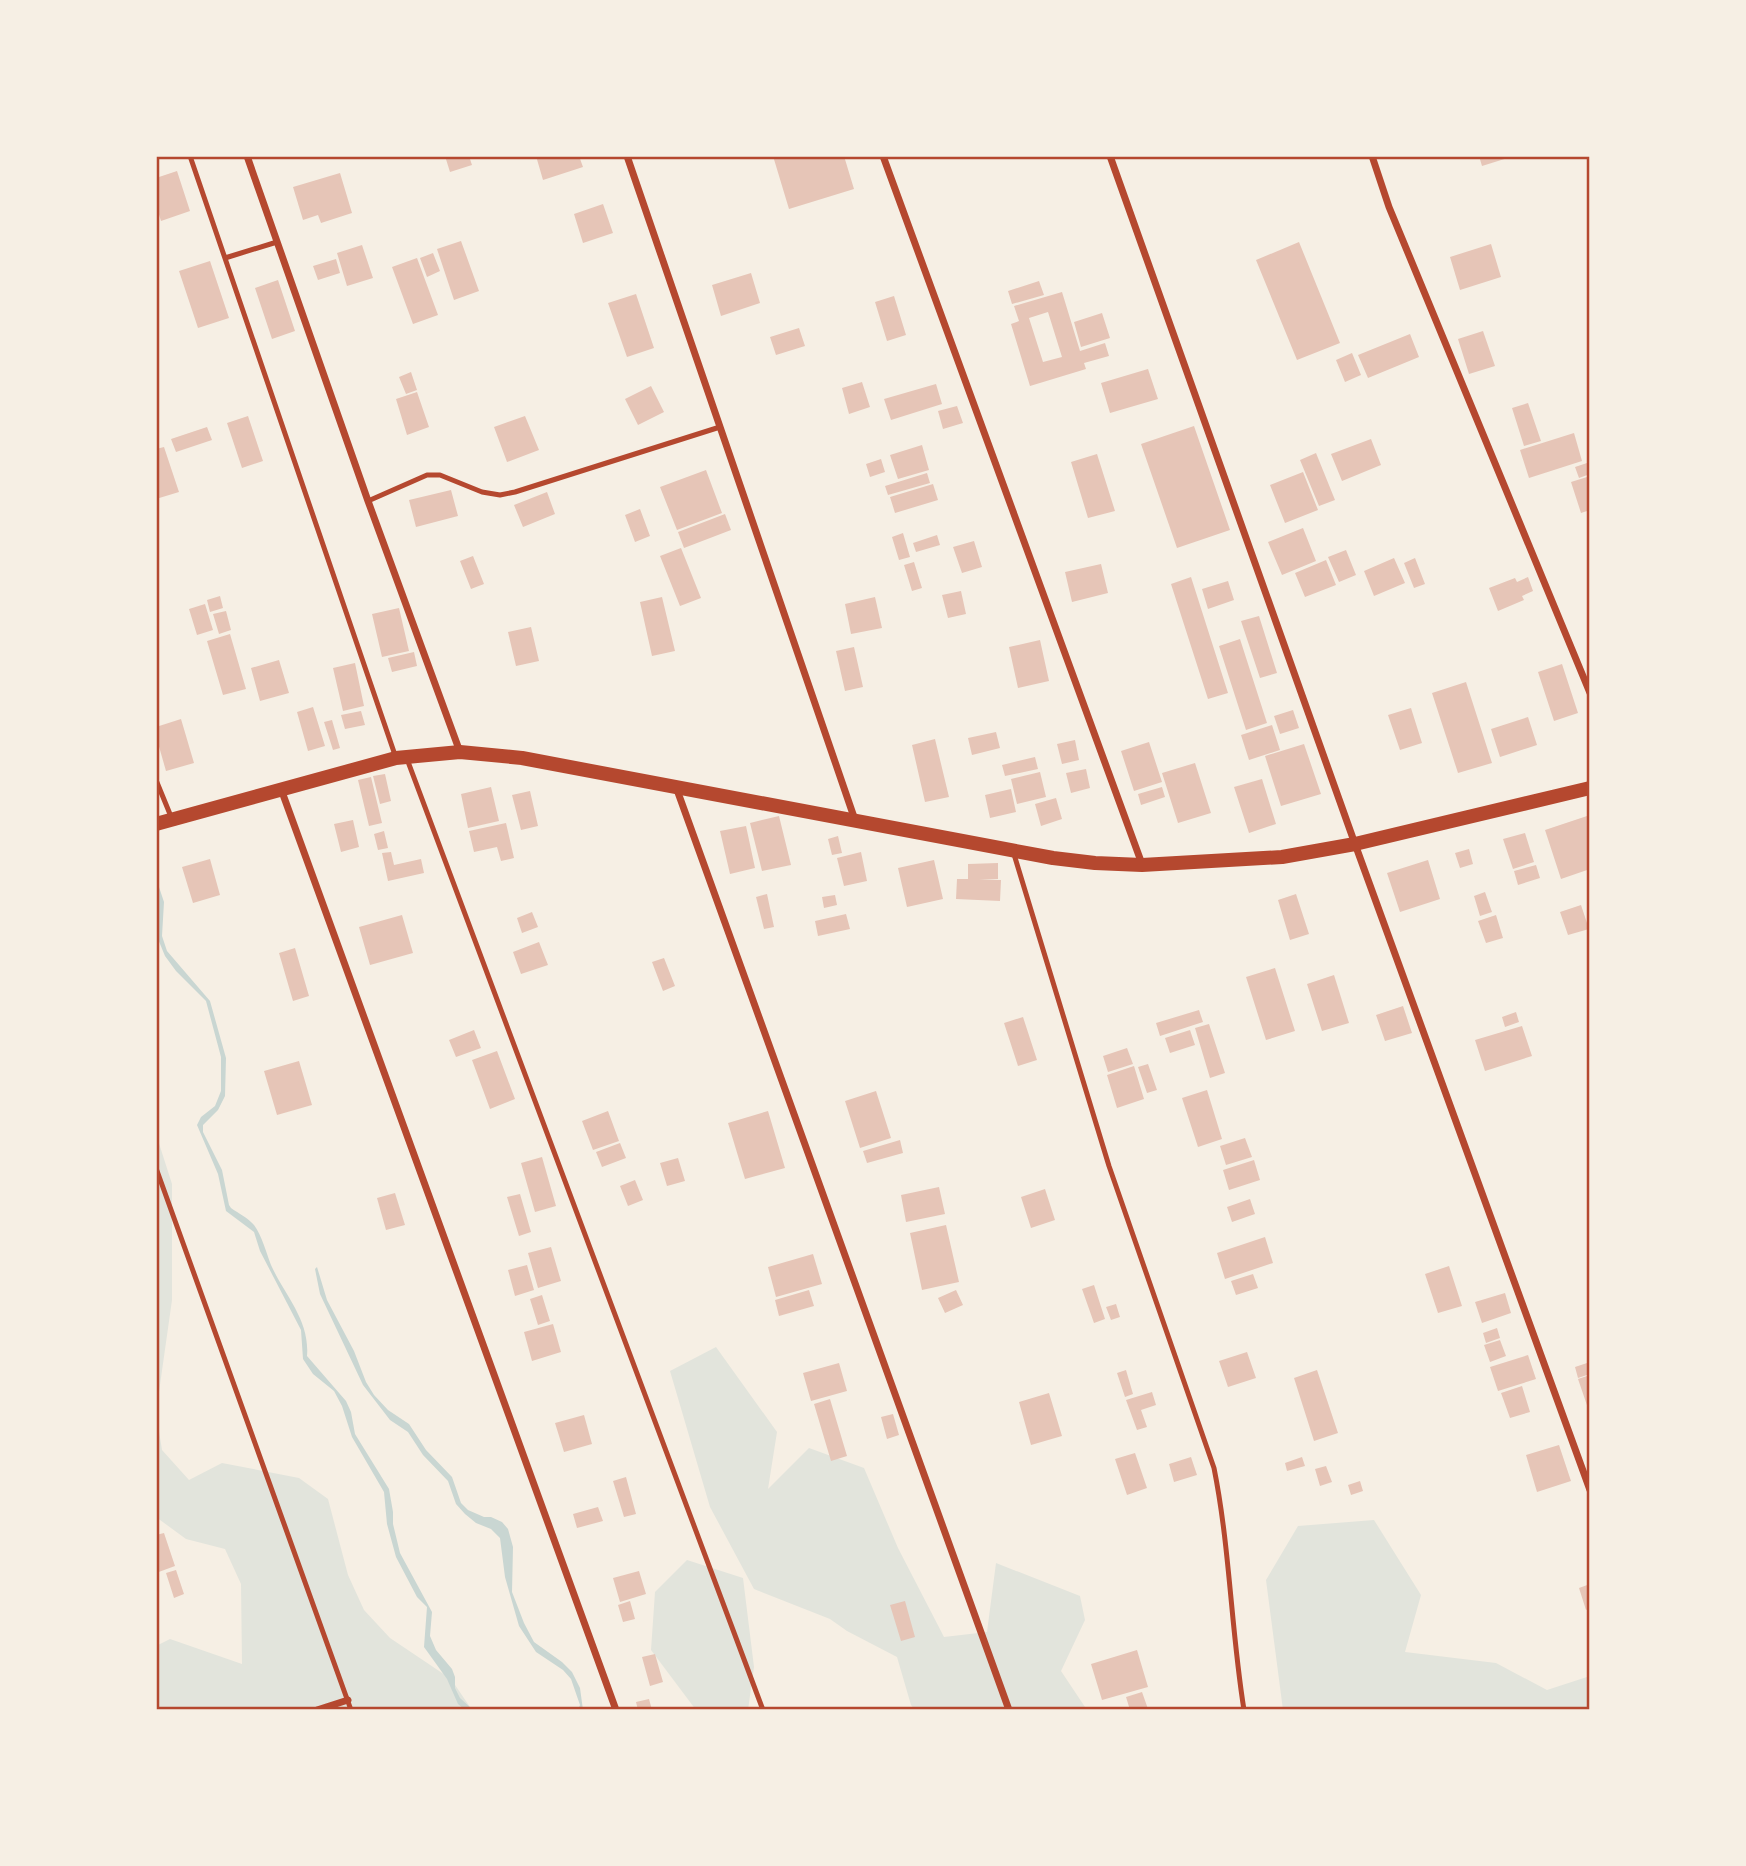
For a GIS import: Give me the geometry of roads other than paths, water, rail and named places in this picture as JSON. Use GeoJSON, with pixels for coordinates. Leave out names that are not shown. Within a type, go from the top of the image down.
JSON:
{"type":"FeatureCollection","features":[{"type":"Feature","properties":{"kind":"main road"},"geometry":{"type":"LineString","coordinates":[[156,824],[401,757],[460,752],[522,758],[1013,851],[1095,863],[1142,865],[1260,860],[1355,844],[1590,788]]}},
{"type":"Feature","properties":{"kind":"street"},"geometry":{"type":"LineString","coordinates":[[247,156],[368,501],[460,752]]}},
{"type":"Feature","properties":{"kind":"street"},"geometry":{"type":"LineString","coordinates":[[627,156],[855,820]]}},
{"type":"Feature","properties":{"kind":"street"},"geometry":{"type":"LineString","coordinates":[[883,156],[1142,865]]}},
{"type":"Feature","properties":{"kind":"street"},"geometry":{"type":"LineString","coordinates":[[1110,156],[1355,844],[1590,1490]]}},
{"type":"Feature","properties":{"kind":"street"},"geometry":{"type":"LineString","coordinates":[[1372,156],[1389,207],[1590,693]]}},
{"type":"Feature","properties":{"kind":"street"},"geometry":{"type":"LineString","coordinates":[[676,787],[1009,1710]]}},
{"type":"Feature","properties":{"kind":"street"},"geometry":{"type":"LineString","coordinates":[[281,788],[616,1710]]}},
{"type":"Feature","properties":{"kind":"street"},"geometry":{"type":"LineString","coordinates":[[317,1710],[348,1700]]}},
{"type":"Feature","properties":{"kind":"lane"},"geometry":{"type":"LineString","coordinates":[[190,156],[401,757],[763,1710]]}},
{"type":"Feature","properties":{"kind":"lane"},"geometry":{"type":"LineString","coordinates":[[225,258],[277,242]]}},
{"type":"Feature","properties":{"kind":"lane"},"geometry":{"type":"LineString","coordinates":[[368,501],[427,475],[440,475],[482,492],[500,495],[515,492],[720,427]]}},
{"type":"Feature","properties":{"kind":"lane"},"geometry":{"type":"LineString","coordinates":[[156,780],[172,820]]}},
{"type":"Feature","properties":{"kind":"lane"},"geometry":{"type":"LineString","coordinates":[[1013,851],[1109,1166],[1214,1468],[1223,1517],[1244,1710]]}},
{"type":"Feature","properties":{"kind":"lane"},"geometry":{"type":"LineString","coordinates":[[156,1168],[351,1710]]}}]}
